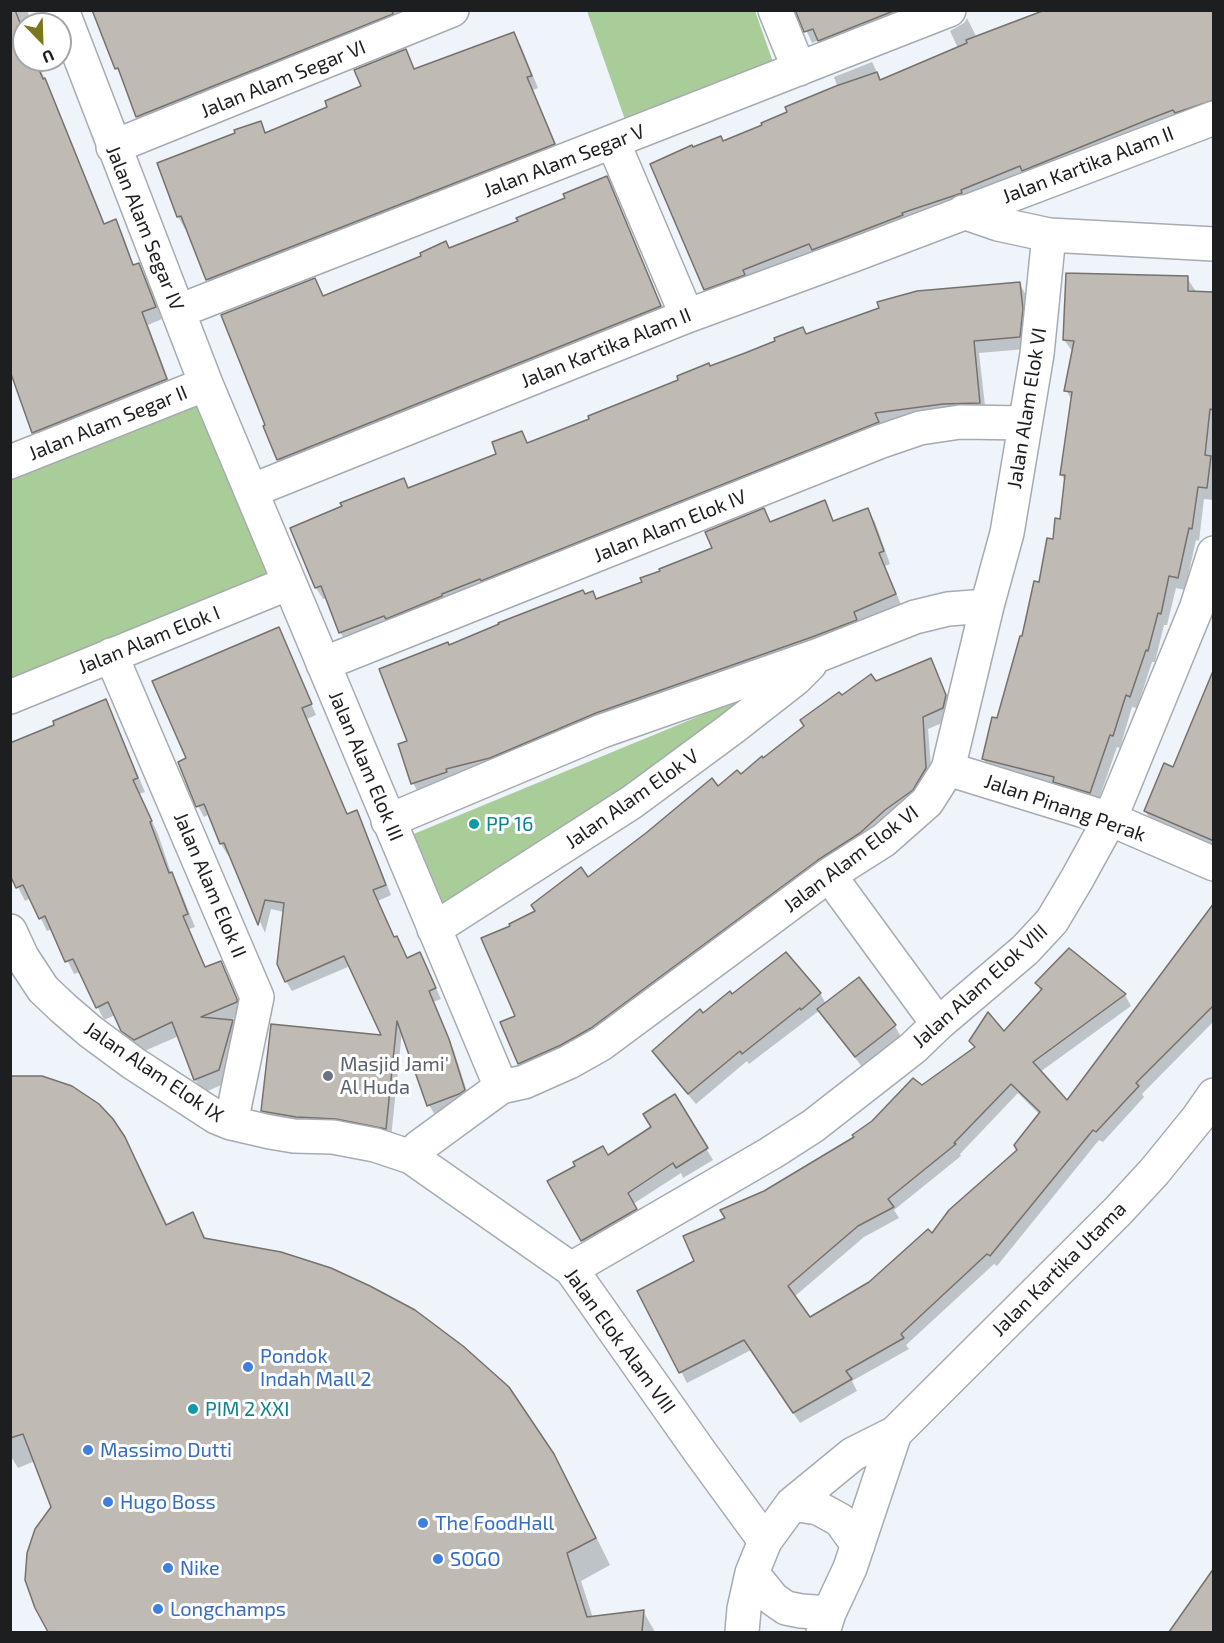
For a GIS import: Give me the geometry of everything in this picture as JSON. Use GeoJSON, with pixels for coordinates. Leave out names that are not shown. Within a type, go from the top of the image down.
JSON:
{"type":"FeatureCollection","features":[{"type":"Feature","properties":{"kind":"street","name":"Jalan Alam Segar IV"},"geometry":{"type":"LineString","coordinates":[[62,10],[113,147],[231,444]]}},
{"type":"Feature","properties":{"kind":"street","name":"Jalan Alam Segar VI"},"geometry":{"type":"LineString","coordinates":[[113,147],[452,10]]}},
{"type":"Feature","properties":{"kind":"street"},"geometry":{"type":"LineString","coordinates":[[775,10],[799,69]]}},
{"type":"Feature","properties":{"kind":"street","name":"Jalan Alam Segar V"},"geometry":{"type":"LineString","coordinates":[[179,311],[949,10]]}},
{"type":"Feature","properties":{"kind":"street","name":"Jalan Kartika Alam II"},"geometry":{"type":"LineString","coordinates":[[251,491],[687,316],[1214,118]]}},
{"type":"Feature","properties":{"kind":"street"},"geometry":{"type":"LineString","coordinates":[[613,142],[687,316]]}},
{"type":"Feature","properties":{"kind":"street","name":"Jalan Kartika Alam II"},"geometry":{"type":"LineString","coordinates":[[963,212],[998,224],[1049,235],[1214,244]]}},
{"type":"Feature","properties":{"kind":"street","name":"Jalan Alam Elok VI"},"geometry":{"type":"LineString","coordinates":[[411,1157],[419,1147],[501,1087],[524,1082],[602,1044],[829,876],[884,840],[927,802],[948,769],[1007,533],[1037,354],[1049,235]]}},
{"type":"Feature","properties":{"kind":"street","name":"Jalan Alam Segar II"},"geometry":{"type":"LineString","coordinates":[[13,453],[206,384]]}},
{"type":"Feature","properties":{"kind":"street","name":"Jalan Alam Elok IV"},"geometry":{"type":"LineString","coordinates":[[323,664],[879,442],[920,428],[960,422],[1025,423]]}},
{"type":"Feature","properties":{"kind":"street","name":"Jalan Alam Elok III"},"geometry":{"type":"LineString","coordinates":[[231,444],[501,1087]]}},
{"type":"Feature","properties":{"kind":"street","name":"Jalan Alam Elok VIII"},"geometry":{"type":"LineString","coordinates":[[570,1269],[771,1154],[813,1126],[914,1048],[938,1024],[1025,950],[1052,921],[1110,819],[1196,609],[1214,553]]}},
{"type":"Feature","properties":{"kind":"street","name":"Jalan Alam Elok I"},"geometry":{"type":"LineString","coordinates":[[10,698],[289,583]]}},
{"type":"Feature","properties":{"kind":"street","name":"Jalan Alam Elok V"},"geometry":{"type":"LineString","coordinates":[[388,821],[602,731],[819,655],[915,617],[948,609],[987,606]]}},
{"type":"Feature","properties":{"kind":"street","name":"Jalan Alam Elok II"},"geometry":{"type":"LineString","coordinates":[[111,655],[256,998],[231,1123]]}},
{"type":"Feature","properties":{"kind":"street","name":"Jalan Alam Elok V"},"geometry":{"type":"LineString","coordinates":[[434,929],[632,802],[795,679],[819,655]]}},
{"type":"Feature","properties":{"kind":"street","name":"Jalan Pinang Perak"},"geometry":{"type":"LineString","coordinates":[[948,769],[1110,819],[1214,864]]}},
{"type":"Feature","properties":{"kind":"street"},"geometry":{"type":"LineString","coordinates":[[829,876],[938,1024]]}},
{"type":"Feature","properties":{"kind":"street","name":"Jalan Alam Elok IX"},"geometry":{"type":"LineString","coordinates":[[10,932],[22,957],[43,989],[63,1008],[133,1063],[216,1117],[231,1123],[294,1136],[333,1137],[375,1145],[411,1157]]}},
{"type":"Feature","properties":{"kind":"street","name":"Jalan Kartika Utama"},"geometry":{"type":"LineString","coordinates":[[742,1632],[744,1609],[752,1573],[765,1540],[792,1504],[853,1454],[895,1433],[1125,1203],[1154,1172],[1214,1095]]}},
{"type":"Feature","properties":{"kind":"street","name":"Jalan Elok Alam VIII"},"geometry":{"type":"LineString","coordinates":[[411,1157],[570,1269],[765,1540]]}},
{"type":"Feature","properties":{"kind":"street","name":"Jalan Kartika Utama"},"geometry":{"type":"LineString","coordinates":[[826,1623],[850,1568],[895,1433]]}},
{"type":"Feature","properties":{"kind":"street"},"geometry":{"type":"LineString","coordinates":[[792,1504],[818,1508],[840,1520],[858,1545]]}},
{"type":"Feature","properties":{"kind":"street"},"geometry":{"type":"LineString","coordinates":[[752,1573],[773,1599],[786,1608],[801,1611],[826,1623]]}},
{"type":"Feature","properties":{"kind":"green space"},"geometry":{"type":"Polygon","coordinates":[[[587,11],[755,11],[779,79],[630,134],[587,11]]]}},
{"type":"Feature","properties":{"kind":"green space"},"geometry":{"type":"Polygon","coordinates":[[[197,392],[271,576],[11,685],[11,470],[197,392]]]}},
{"type":"Feature","properties":{"kind":"green space"},"geometry":{"type":"Polygon","coordinates":[[[794,677],[441,916],[404,838],[794,677]]]}},
{"type":"Feature","properties":{"kind":"building"},"geometry":{"type":"Polygon","coordinates":[[[10,10],[15,10],[16,12],[12,12],[12,72],[40,72],[43,79],[45,78],[104,224],[116,219],[133,265],[139,263],[156,307],[142,312],[167,379],[32,433],[10,371],[10,10]]]}},
{"type":"Feature","properties":{"kind":"building"},"geometry":{"type":"Polygon","coordinates":[[[92,10],[392,10],[393,14],[136,117],[118,68],[115,69],[92,10]]]}},
{"type":"Feature","properties":{"kind":"building"},"geometry":{"type":"Polygon","coordinates":[[[795,10],[896,10],[818,41],[813,29],[804,32],[795,10]]]}},
{"type":"Feature","properties":{"kind":"building"},"geometry":{"type":"Polygon","coordinates":[[[1045,10],[1214,10],[1214,100],[1175,113],[1173,110],[1022,171],[1020,166],[961,190],[962,193],[902,213],[903,215],[812,250],[809,244],[743,270],[745,275],[704,290],[650,164],[692,145],[693,147],[721,136],[723,141],[762,125],[761,123],[787,112],[785,107],[836,86],[877,72],[880,80],[967,43],[966,40],[1045,10]]]}},
{"type":"Feature","properties":{"kind":"building"},"geometry":{"type":"Polygon","coordinates":[[[514,32],[532,76],[527,77],[555,144],[206,280],[181,216],[177,217],[157,163],[261,121],[265,133],[327,107],[325,101],[361,86],[354,70],[406,49],[414,69],[514,32]]]}},
{"type":"Feature","properties":{"kind":"building"},"geometry":{"type":"Polygon","coordinates":[[[607,176],[661,306],[277,460],[221,315],[315,278],[323,296],[421,256],[420,253],[446,241],[449,248],[518,221],[516,218],[565,198],[563,194],[607,176]]]}},
{"type":"Feature","properties":{"kind":"building"},"geometry":{"type":"Polygon","coordinates":[[[1066,273],[1188,276],[1188,291],[1214,292],[1214,410],[1210,409],[1205,455],[1211,456],[1207,488],[1198,487],[1192,529],[1189,528],[1178,578],[1169,576],[1161,614],[1158,613],[1148,651],[1146,650],[1130,697],[1126,695],[1113,736],[1110,735],[1090,793],[1053,782],[1054,777],[982,759],[992,717],[997,718],[1020,636],[1022,636],[1034,581],[1039,582],[1047,538],[1053,539],[1055,518],[1060,519],[1065,475],[1060,475],[1072,392],[1064,391],[1074,341],[1063,340],[1066,273]]]}},
{"type":"Feature","properties":{"kind":"building"},"geometry":{"type":"Polygon","coordinates":[[[1020,282],[1023,309],[1020,337],[974,341],[980,403],[943,404],[875,413],[879,422],[481,581],[480,579],[442,594],[442,596],[386,619],[384,616],[339,633],[321,586],[315,588],[290,528],[342,506],[340,503],[404,478],[408,488],[496,454],[492,442],[522,431],[527,443],[678,380],[677,376],[775,341],[774,338],[803,327],[806,334],[879,308],[877,302],[917,291],[1020,282]]]}},
{"type":"Feature","properties":{"kind":"building"},"geometry":{"type":"Polygon","coordinates":[[[825,500],[833,521],[868,508],[884,551],[879,553],[896,594],[854,612],[857,620],[596,713],[490,758],[446,769],[447,772],[411,784],[398,744],[407,741],[379,669],[448,642],[449,645],[583,590],[585,594],[593,591],[596,599],[642,582],[640,578],[712,548],[705,532],[764,508],[770,522],[825,500]]]}},
{"type":"Feature","properties":{"kind":"building"},"geometry":{"type":"Polygon","coordinates":[[[279,627],[312,704],[302,708],[347,814],[357,810],[386,885],[373,890],[394,937],[397,936],[407,958],[420,952],[436,988],[429,991],[449,1039],[465,1090],[427,1106],[397,1021],[386,1129],[336,1119],[296,1117],[261,1111],[271,1024],[381,1035],[344,956],[285,982],[277,964],[284,903],[265,900],[258,925],[224,843],[220,844],[204,804],[196,807],[178,762],[186,758],[152,681],[279,627]]]}},
{"type":"Feature","properties":{"kind":"building"},"geometry":{"type":"Polygon","coordinates":[[[931,658],[946,695],[943,708],[923,717],[926,768],[913,790],[885,810],[860,833],[818,860],[591,1028],[561,1045],[518,1064],[500,1022],[515,1016],[481,938],[510,926],[509,924],[535,911],[531,905],[581,867],[588,877],[646,833],[712,778],[718,786],[737,770],[741,774],[804,726],[800,720],[839,692],[842,695],[871,674],[876,681],[931,658]]]}},
{"type":"Feature","properties":{"kind":"building"},"geometry":{"type":"Polygon","coordinates":[[[1213,671],[1214,841],[1144,811],[1164,763],[1173,767],[1213,671]]]}},
{"type":"Feature","properties":{"kind":"building"},"geometry":{"type":"Polygon","coordinates":[[[106,699],[138,778],[133,780],[152,821],[150,822],[169,873],[172,872],[188,914],[183,916],[205,967],[221,961],[237,999],[237,1002],[201,1017],[233,1020],[219,1070],[194,1080],[172,1022],[134,1040],[121,1031],[108,1002],[96,1008],[73,959],[65,962],[45,916],[39,919],[23,885],[16,888],[10,875],[10,743],[54,725],[53,721],[106,699]]]}},
{"type":"Feature","properties":{"kind":"building"},"geometry":{"type":"Polygon","coordinates":[[[1214,903],[1214,1005],[1136,1083],[1139,1086],[1096,1132],[1093,1130],[990,1256],[987,1254],[901,1334],[904,1338],[846,1371],[852,1379],[793,1413],[744,1340],[679,1373],[637,1291],[694,1261],[683,1236],[725,1218],[720,1210],[764,1191],[854,1137],[852,1135],[872,1121],[913,1078],[922,1085],[975,1047],[969,1041],[988,1012],[1004,1031],[1042,989],[1035,983],[1069,948],[1126,994],[1033,1062],[1067,1100],[1214,903]],[[1011,1084],[954,1143],[956,1144],[888,1199],[894,1207],[858,1226],[788,1286],[810,1317],[869,1282],[928,1229],[932,1233],[949,1210],[1017,1150],[1014,1145],[1040,1112],[1011,1084]]]}},
{"type":"Feature","properties":{"kind":"building"},"geometry":{"type":"Polygon","coordinates":[[[786,952],[821,993],[742,1054],[740,1051],[688,1094],[652,1051],[700,1009],[703,1013],[730,991],[732,994],[786,952]]]}},
{"type":"Feature","properties":{"kind":"building"},"geometry":{"type":"Polygon","coordinates":[[[859,977],[896,1025],[855,1057],[817,1009],[859,977]]]}},
{"type":"Feature","properties":{"kind":"building","name":"Pondok Indah Mall 2"},"geometry":{"type":"Polygon","coordinates":[[[10,1076],[42,1076],[72,1086],[99,1104],[125,1137],[166,1225],[193,1212],[204,1238],[281,1252],[331,1268],[415,1310],[463,1346],[509,1387],[554,1454],[596,1538],[567,1553],[587,1617],[644,1610],[642,1632],[48,1632],[35,1608],[25,1580],[27,1553],[35,1529],[51,1507],[23,1434],[10,1438],[10,1076]]]}},
{"type":"Feature","properties":{"kind":"building"},"geometry":{"type":"Polygon","coordinates":[[[675,1094],[708,1148],[676,1168],[673,1163],[628,1193],[637,1209],[581,1241],[547,1181],[575,1166],[573,1162],[603,1146],[608,1155],[651,1127],[643,1114],[675,1094]]]}},
{"type":"Feature","properties":{"kind":"building"},"geometry":{"type":"Polygon","coordinates":[[[1214,1568],[1214,1632],[1169,1632],[1214,1568]]]}},
{"type":"Feature","properties":{"kind":"place","name":"PP 16"},"geometry":{"type":"Point","coordinates":[474,824]}},
{"type":"Feature","properties":{"kind":"place","name":"Masjid Jami' Al Huda"},"geometry":{"type":"Point","coordinates":[328,1076]}},
{"type":"Feature","properties":{"kind":"place","name":"Pondok Indah Mall 2"},"geometry":{"type":"Point","coordinates":[248,1367]}},
{"type":"Feature","properties":{"kind":"place","name":"PIM 2 XXI"},"geometry":{"type":"Point","coordinates":[193,1409]}},
{"type":"Feature","properties":{"kind":"place","name":"Massimo Dutti"},"geometry":{"type":"Point","coordinates":[88,1450]}},
{"type":"Feature","properties":{"kind":"place","name":"Hugo Boss"},"geometry":{"type":"Point","coordinates":[108,1502]}},
{"type":"Feature","properties":{"kind":"place","name":"The FoodHall"},"geometry":{"type":"Point","coordinates":[423,1523]}},
{"type":"Feature","properties":{"kind":"place","name":"SOGO"},"geometry":{"type":"Point","coordinates":[438,1559]}},
{"type":"Feature","properties":{"kind":"place","name":"Nike"},"geometry":{"type":"Point","coordinates":[168,1568]}},
{"type":"Feature","properties":{"kind":"place","name":"Longchamps"},"geometry":{"type":"Point","coordinates":[158,1609]}}]}
